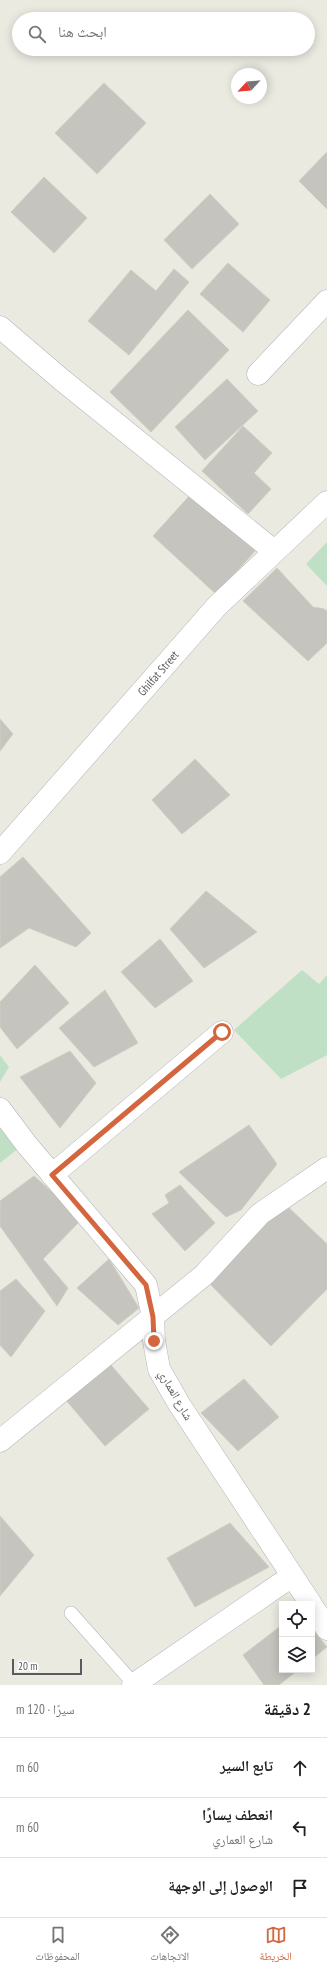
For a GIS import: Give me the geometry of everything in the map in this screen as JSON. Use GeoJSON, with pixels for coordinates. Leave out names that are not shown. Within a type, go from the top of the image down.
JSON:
{"type":"FeatureCollection","features":[{"type":"Feature","properties":{"kind":"street"},"geometry":{"type":"LineString","coordinates":[[258,374],[327,301]]}},
{"type":"Feature","properties":{"kind":"street"},"geometry":{"type":"LineString","coordinates":[[0,327],[68,385],[274,551]]}},
{"type":"Feature","properties":{"kind":"street","name":"Ghilfat Street"},"geometry":{"type":"LineString","coordinates":[[0,853],[216,606],[327,502]]}},
{"type":"Feature","properties":{"kind":"street"},"geometry":{"type":"LineString","coordinates":[[52,1175],[222,1032]]}},
{"type":"Feature","properties":{"kind":"street","name":"شارع العماري"},"geometry":{"type":"LineString","coordinates":[[0,1110],[27,1146],[146,1285],[153,1317],[154,1341],[159,1369],[179,1404],[308,1601]]}},
{"type":"Feature","properties":{"kind":"street"},"geometry":{"type":"LineString","coordinates":[[0,1441],[204,1275],[260,1214],[327,1168]]}},
{"type":"Feature","properties":{"kind":"street"},"geometry":{"type":"LineString","coordinates":[[133,1684],[292,1576]]}},
{"type":"Feature","properties":{"kind":"street","name":"شارع العماري"},"geometry":{"type":"LineString","coordinates":[[315,1611],[327,1629]]}},
{"type":"Feature","properties":{"kind":"lane"},"geometry":{"type":"LineString","coordinates":[[71,1613],[133,1684]]}},
{"type":"Feature","properties":{"kind":"green space"},"geometry":{"type":"Polygon","coordinates":[[[327,542],[327,586],[306,564],[327,542]]]}},
{"type":"Feature","properties":{"kind":"green space"},"geometry":{"type":"Polygon","coordinates":[[[302,970],[319,984],[327,975],[327,1055],[281,1079],[234,1030],[302,970]]]}},
{"type":"Feature","properties":{"kind":"green space"},"geometry":{"type":"Polygon","coordinates":[[[0,1055],[9,1067],[0,1082],[0,1055]]]}},
{"type":"Feature","properties":{"kind":"green space"},"geometry":{"type":"Polygon","coordinates":[[[0,1127],[19,1148],[0,1163],[0,1127]]]}},
{"type":"Feature","properties":{"kind":"building"},"geometry":{"type":"Polygon","coordinates":[[[104,83],[146,123],[97,174],[55,133],[104,83]]]}},
{"type":"Feature","properties":{"kind":"building"},"geometry":{"type":"Polygon","coordinates":[[[327,152],[327,209],[299,181],[327,152]]]}},
{"type":"Feature","properties":{"kind":"building"},"geometry":{"type":"Polygon","coordinates":[[[44,177],[87,218],[54,253],[11,212],[44,177]]]}},
{"type":"Feature","properties":{"kind":"building"},"geometry":{"type":"Polygon","coordinates":[[[210,194],[239,224],[192,269],[164,240],[210,194]]]}},
{"type":"Feature","properties":{"kind":"building"},"geometry":{"type":"Polygon","coordinates":[[[228,263],[270,300],[243,332],[200,294],[228,263]]]}},
{"type":"Feature","properties":{"kind":"building"},"geometry":{"type":"Polygon","coordinates":[[[174,269],[189,282],[129,355],[88,321],[131,270],[156,291],[174,269]]]}},
{"type":"Feature","properties":{"kind":"building"},"geometry":{"type":"Polygon","coordinates":[[[188,310],[229,350],[151,432],[110,392],[188,310]]]}},
{"type":"Feature","properties":{"kind":"building"},"geometry":{"type":"Polygon","coordinates":[[[227,379],[258,411],[205,460],[175,427],[227,379]]]}},
{"type":"Feature","properties":{"kind":"building"},"geometry":{"type":"Polygon","coordinates":[[[243,426],[272,453],[254,473],[271,489],[248,514],[202,471],[243,426]]]}},
{"type":"Feature","properties":{"kind":"building"},"geometry":{"type":"Polygon","coordinates":[[[192,493],[255,551],[216,594],[153,536],[192,493]]]}},
{"type":"Feature","properties":{"kind":"building"},"geometry":{"type":"Polygon","coordinates":[[[277,568],[313,607],[327,611],[327,643],[308,661],[243,601],[277,568]]]}},
{"type":"Feature","properties":{"kind":"building"},"geometry":{"type":"Polygon","coordinates":[[[0,719],[13,734],[0,751],[0,719]]]}},
{"type":"Feature","properties":{"kind":"building"},"geometry":{"type":"Polygon","coordinates":[[[195,759],[230,795],[182,834],[152,800],[195,759]]]}},
{"type":"Feature","properties":{"kind":"building"},"geometry":{"type":"Polygon","coordinates":[[[23,857],[91,933],[76,947],[29,928],[0,948],[0,877],[23,857]]]}},
{"type":"Feature","properties":{"kind":"building"},"geometry":{"type":"Polygon","coordinates":[[[206,891],[257,932],[204,968],[170,929],[206,891]]]}},
{"type":"Feature","properties":{"kind":"building"},"geometry":{"type":"Polygon","coordinates":[[[160,939],[193,981],[155,1008],[121,972],[160,939]]]}},
{"type":"Feature","properties":{"kind":"building"},"geometry":{"type":"Polygon","coordinates":[[[35,965],[69,1003],[17,1049],[0,1027],[0,1002],[35,965]]]}},
{"type":"Feature","properties":{"kind":"building"},"geometry":{"type":"Polygon","coordinates":[[[105,990],[138,1043],[94,1067],[59,1028],[105,990]]]}},
{"type":"Feature","properties":{"kind":"building"},"geometry":{"type":"Polygon","coordinates":[[[70,1051],[96,1083],[60,1128],[20,1077],[70,1051]]]}},
{"type":"Feature","properties":{"kind":"building"},"geometry":{"type":"Polygon","coordinates":[[[249,1125],[277,1164],[241,1210],[226,1217],[179,1172],[249,1125]]]}},
{"type":"Feature","properties":{"kind":"building"},"geometry":{"type":"Polygon","coordinates":[[[34,1176],[82,1219],[43,1259],[68,1288],[57,1306],[0,1226],[0,1201],[34,1176]]]}},
{"type":"Feature","properties":{"kind":"building"},"geometry":{"type":"Polygon","coordinates":[[[180,1185],[215,1223],[185,1251],[152,1214],[169,1203],[165,1195],[180,1185]]]}},
{"type":"Feature","properties":{"kind":"building"},"geometry":{"type":"Polygon","coordinates":[[[284,1203],[327,1244],[327,1289],[271,1346],[207,1281],[284,1203]]]}},
{"type":"Feature","properties":{"kind":"building"},"geometry":{"type":"Polygon","coordinates":[[[109,1259],[139,1308],[118,1325],[77,1288],[109,1259]]]}},
{"type":"Feature","properties":{"kind":"building"},"geometry":{"type":"Polygon","coordinates":[[[16,1279],[45,1311],[11,1357],[0,1345],[0,1291],[16,1279]]]}},
{"type":"Feature","properties":{"kind":"building"},"geometry":{"type":"Polygon","coordinates":[[[110,1364],[149,1409],[105,1446],[65,1399],[110,1364]]]}},
{"type":"Feature","properties":{"kind":"building"},"geometry":{"type":"Polygon","coordinates":[[[244,1379],[279,1417],[238,1451],[201,1413],[244,1379]]]}},
{"type":"Feature","properties":{"kind":"building"},"geometry":{"type":"Polygon","coordinates":[[[0,1516],[34,1555],[0,1596],[0,1516]]]}},
{"type":"Feature","properties":{"kind":"building"},"geometry":{"type":"Polygon","coordinates":[[[230,1523],[269,1567],[195,1607],[167,1558],[230,1523]]]}},
{"type":"Feature","properties":{"kind":"building"},"geometry":{"type":"Polygon","coordinates":[[[279,1627],[279,1673],[294,1673],[279,1685],[264,1685],[243,1655],[279,1627]]]}},
{"type":"Feature","properties":{"kind":"building"},"geometry":{"type":"Polygon","coordinates":[[[315,1633],[327,1647],[315,1657],[315,1633]]]}},
{"type":"Feature","properties":{"kind":"route"},"geometry":{"type":"LineString","coordinates":[[154,1341],[153,1317],[146,1285],[52,1175],[222,1032]]}}]}
